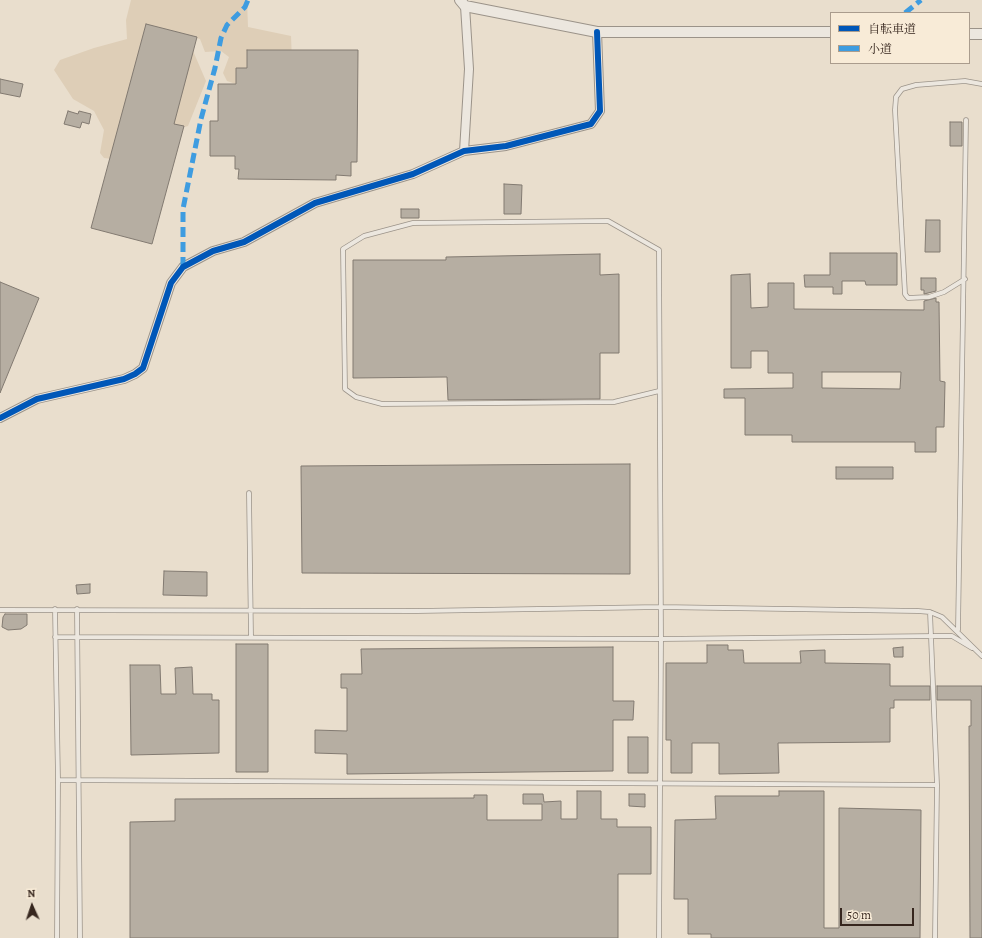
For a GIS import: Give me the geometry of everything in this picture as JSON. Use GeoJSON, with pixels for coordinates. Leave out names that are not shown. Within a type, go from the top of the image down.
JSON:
{"type":"FeatureCollection","features":[{"type":"Feature","properties":{"kind":"street"},"geometry":{"type":"LineString","coordinates":[[464,151],[469,70],[462,3],[597,32],[830,32]]}},
{"type":"Feature","properties":{"kind":"street"},"geometry":{"type":"LineString","coordinates":[[0,418],[37,399],[124,379],[143,368],[171,283],[183,266],[213,251],[244,242],[315,203],[413,174],[464,151],[506,146],[591,124],[600,111],[597,32]]}},
{"type":"Feature","properties":{"kind":"street"},"geometry":{"type":"LineString","coordinates":[[970,34],[982,34]]}},
{"type":"Feature","properties":{"kind":"lane"},"geometry":{"type":"LineString","coordinates":[[965,279],[944,292],[929,297],[908,298],[904,294],[895,110],[896,97],[902,89],[916,85],[965,81],[982,84]]}},
{"type":"Feature","properties":{"kind":"lane"},"geometry":{"type":"LineString","coordinates":[[958,630],[965,279],[966,120]]}},
{"type":"Feature","properties":{"kind":"lane"},"geometry":{"type":"LineString","coordinates":[[659,391],[614,402],[382,404],[356,398],[345,389],[343,249],[364,236],[413,223],[608,221],[659,250],[661,639],[659,938]]}},
{"type":"Feature","properties":{"kind":"lane"},"geometry":{"type":"LineString","coordinates":[[249,493],[251,637]]}},
{"type":"Feature","properties":{"kind":"lane"},"geometry":{"type":"LineString","coordinates":[[0,610],[417,611],[660,607],[918,610],[930,612],[942,617],[958,630],[982,656]]}},
{"type":"Feature","properties":{"kind":"lane"},"geometry":{"type":"LineString","coordinates":[[55,609],[58,780],[57,938]]}},
{"type":"Feature","properties":{"kind":"lane"},"geometry":{"type":"LineString","coordinates":[[77,609],[80,938]]}},
{"type":"Feature","properties":{"kind":"lane"},"geometry":{"type":"LineString","coordinates":[[930,612],[936,785],[935,938]]}},
{"type":"Feature","properties":{"kind":"lane"},"geometry":{"type":"LineString","coordinates":[[55,637],[661,639],[952,636],[977,651]]}},
{"type":"Feature","properties":{"kind":"lane"},"geometry":{"type":"LineString","coordinates":[[58,780],[936,785]]}},
{"type":"Feature","properties":{"kind":"shaded area"},"geometry":{"type":"Polygon","coordinates":[[[131,0],[247,0],[248,27],[291,36],[292,61],[252,81],[236,84],[227,81],[223,73],[229,57],[221,51],[205,52],[200,39],[192,37],[190,44],[206,81],[188,126],[168,132],[112,159],[104,158],[100,153],[104,130],[94,111],[73,99],[54,70],[60,60],[94,48],[127,39],[126,20],[131,0]]]}},
{"type":"Feature","properties":{"kind":"building"},"geometry":{"type":"Polygon","coordinates":[[[146,24],[197,37],[174,124],[184,126],[152,244],[91,228],[146,24]]]}},
{"type":"Feature","properties":{"kind":"building"},"geometry":{"type":"Polygon","coordinates":[[[247,50],[358,50],[357,162],[351,162],[351,176],[336,175],[336,180],[238,179],[239,169],[235,169],[235,156],[210,156],[210,121],[218,121],[218,84],[236,84],[236,68],[247,68],[247,50]]]}},
{"type":"Feature","properties":{"kind":"building"},"geometry":{"type":"Polygon","coordinates":[[[0,79],[23,84],[20,97],[0,93],[0,79]]]}},
{"type":"Feature","properties":{"kind":"building"},"geometry":{"type":"Polygon","coordinates":[[[68,111],[78,114],[79,111],[91,114],[89,124],[82,122],[80,128],[64,124],[68,111]]]}},
{"type":"Feature","properties":{"kind":"building"},"geometry":{"type":"Polygon","coordinates":[[[950,122],[962,122],[962,146],[950,146],[950,122]]]}},
{"type":"Feature","properties":{"kind":"building"},"geometry":{"type":"Polygon","coordinates":[[[504,184],[522,185],[521,214],[504,214],[504,184]]]}},
{"type":"Feature","properties":{"kind":"building"},"geometry":{"type":"Polygon","coordinates":[[[401,209],[419,209],[419,218],[401,218],[401,209]]]}},
{"type":"Feature","properties":{"kind":"building"},"geometry":{"type":"Polygon","coordinates":[[[926,220],[940,220],[940,252],[925,252],[926,220]]]}},
{"type":"Feature","properties":{"kind":"building"},"geometry":{"type":"Polygon","coordinates":[[[830,253],[897,253],[897,285],[866,285],[865,281],[842,281],[842,294],[833,294],[833,287],[805,287],[804,275],[830,275],[830,253]]]}},
{"type":"Feature","properties":{"kind":"building"},"geometry":{"type":"Polygon","coordinates":[[[600,254],[600,275],[619,274],[619,353],[600,353],[600,399],[448,400],[447,377],[353,378],[353,260],[446,260],[446,257],[600,254]]]}},
{"type":"Feature","properties":{"kind":"building"},"geometry":{"type":"Polygon","coordinates":[[[750,274],[751,308],[768,307],[768,283],[794,283],[794,309],[924,310],[924,301],[936,298],[936,302],[939,302],[940,381],[945,382],[944,427],[936,427],[936,452],[915,452],[915,442],[792,442],[792,435],[745,435],[745,398],[724,398],[724,389],[793,388],[793,373],[768,373],[768,351],[751,351],[751,368],[731,368],[731,275],[750,274]],[[822,372],[822,388],[900,389],[901,372],[822,372]]]}},
{"type":"Feature","properties":{"kind":"building"},"geometry":{"type":"Polygon","coordinates":[[[921,278],[936,278],[936,291],[924,294],[924,290],[921,290],[921,278]]]}},
{"type":"Feature","properties":{"kind":"building"},"geometry":{"type":"Polygon","coordinates":[[[0,282],[39,298],[0,393],[0,282]]]}},
{"type":"Feature","properties":{"kind":"building"},"geometry":{"type":"Polygon","coordinates":[[[630,464],[630,574],[302,573],[301,466],[630,464]]]}},
{"type":"Feature","properties":{"kind":"building"},"geometry":{"type":"Polygon","coordinates":[[[836,467],[893,467],[893,479],[836,479],[836,467]]]}},
{"type":"Feature","properties":{"kind":"building"},"geometry":{"type":"Polygon","coordinates":[[[164,571],[207,572],[207,596],[163,595],[164,571]]]}},
{"type":"Feature","properties":{"kind":"building"},"geometry":{"type":"Polygon","coordinates":[[[90,584],[90,593],[77,594],[76,585],[90,584]]]}},
{"type":"Feature","properties":{"kind":"building"},"geometry":{"type":"Polygon","coordinates":[[[5,614],[27,614],[27,625],[21,629],[8,630],[2,627],[3,617],[5,614]]]}},
{"type":"Feature","properties":{"kind":"building"},"geometry":{"type":"Polygon","coordinates":[[[236,644],[268,644],[268,772],[236,772],[236,644]]]}},
{"type":"Feature","properties":{"kind":"building"},"geometry":{"type":"Polygon","coordinates":[[[707,645],[728,645],[728,650],[743,650],[744,663],[801,663],[800,651],[825,650],[825,663],[890,664],[890,686],[930,686],[930,700],[894,700],[894,708],[890,708],[890,742],[778,743],[779,773],[719,774],[719,743],[692,743],[692,773],[671,773],[671,740],[666,740],[666,663],[707,663],[707,645]]]}},
{"type":"Feature","properties":{"kind":"building"},"geometry":{"type":"Polygon","coordinates":[[[613,647],[613,701],[634,701],[633,720],[613,720],[613,771],[347,774],[347,754],[315,753],[315,730],[347,731],[347,688],[341,688],[341,674],[362,674],[361,649],[613,647]]]}},
{"type":"Feature","properties":{"kind":"building"},"geometry":{"type":"Polygon","coordinates":[[[903,647],[903,657],[894,657],[893,648],[903,647]]]}},
{"type":"Feature","properties":{"kind":"building"},"geometry":{"type":"Polygon","coordinates":[[[130,665],[160,665],[161,694],[176,694],[175,668],[192,667],[193,694],[212,694],[212,700],[219,700],[219,753],[131,755],[130,665]]]}},
{"type":"Feature","properties":{"kind":"building"},"geometry":{"type":"Polygon","coordinates":[[[937,686],[982,686],[982,938],[970,938],[969,726],[971,726],[971,700],[937,700],[937,686]]]}},
{"type":"Feature","properties":{"kind":"building"},"geometry":{"type":"Polygon","coordinates":[[[628,737],[648,737],[648,773],[628,773],[628,737]]]}},
{"type":"Feature","properties":{"kind":"building"},"geometry":{"type":"Polygon","coordinates":[[[577,791],[601,791],[601,819],[617,819],[617,827],[651,827],[651,874],[618,874],[618,938],[130,938],[130,822],[175,821],[175,799],[474,798],[474,795],[487,795],[487,820],[542,820],[542,804],[523,804],[523,794],[543,794],[544,802],[561,801],[561,819],[577,819],[577,791]]]}},
{"type":"Feature","properties":{"kind":"building"},"geometry":{"type":"Polygon","coordinates":[[[779,791],[824,791],[824,928],[839,928],[839,808],[921,810],[920,938],[711,938],[711,934],[688,934],[688,899],[674,899],[675,820],[716,819],[715,796],[779,796],[779,791]]]}},
{"type":"Feature","properties":{"kind":"building"},"geometry":{"type":"Polygon","coordinates":[[[629,794],[645,794],[645,807],[629,806],[629,794]]]}},
{"type":"Feature","properties":{"kind":"marked path"},"geometry":{"type":"LineString","coordinates":[[183,267],[183,209],[201,119],[215,68],[221,38],[227,25],[245,7],[248,0]]}},
{"type":"Feature","properties":{"kind":"marked path"},"geometry":{"type":"LineString","coordinates":[[906,12],[921,0]]}},
{"type":"Feature","properties":{"kind":"cycle path"},"geometry":{"type":"LineString","coordinates":[[0,418],[37,399],[124,379],[143,368],[171,283],[183,267],[213,251],[244,242],[315,203],[413,174],[464,151],[506,146],[591,124],[600,111],[597,32]]}}]}
